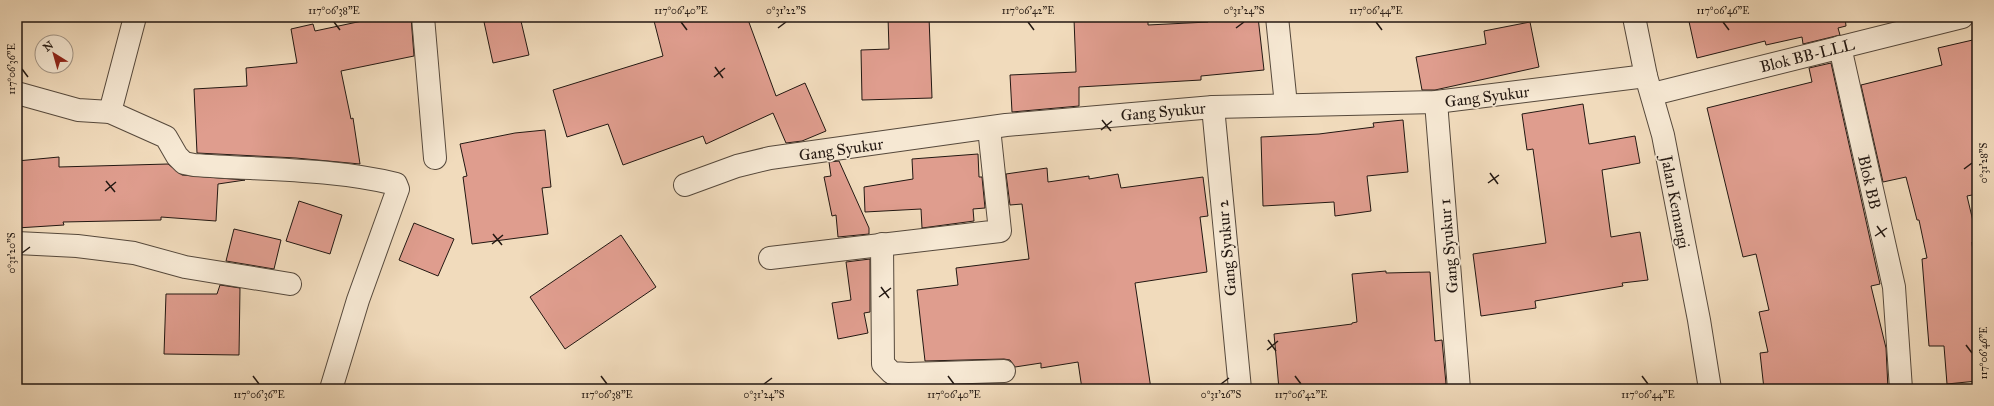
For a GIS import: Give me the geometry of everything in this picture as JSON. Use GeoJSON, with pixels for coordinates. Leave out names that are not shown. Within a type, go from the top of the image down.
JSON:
{"type":"FeatureCollection","features":[{"type":"Feature","properties":{"kind":"street"},"geometry":{"type":"LineString","coordinates":[[110,112],[134,17]]}},
{"type":"Feature","properties":{"kind":"street"},"geometry":{"type":"LineString","coordinates":[[423,17],[435,158]]}},
{"type":"Feature","properties":{"kind":"street"},"geometry":{"type":"LineString","coordinates":[[1277,17],[1286,105]]}},
{"type":"Feature","properties":{"kind":"street","name":"Jalan Kemangi"},"geometry":{"type":"LineString","coordinates":[[1634,17],[1650,85],[1664,135],[1699,320],[1710,389]]}},
{"type":"Feature","properties":{"kind":"street","name":"Blok BB-LLL"},"geometry":{"type":"LineString","coordinates":[[1650,85],[1840,47],[1962,17]]}},
{"type":"Feature","properties":{"kind":"street","name":"Blok BB"},"geometry":{"type":"LineString","coordinates":[[1840,47],[1894,287],[1901,389]]}},
{"type":"Feature","properties":{"kind":"street","name":"Gang Syukur"},"geometry":{"type":"LineString","coordinates":[[685,185],[737,166],[770,158],[989,128],[1213,107],[1436,102],[1650,85]]}},
{"type":"Feature","properties":{"kind":"street"},"geometry":{"type":"LineString","coordinates":[[17,93],[78,110],[110,112],[166,137],[177,156],[184,163],[205,166],[278,168],[324,173],[396,184],[398,189],[358,300],[331,389]]}},
{"type":"Feature","properties":{"kind":"street","name":"Gang Syukur 1"},"geometry":{"type":"LineString","coordinates":[[1436,102],[1459,389]]}},
{"type":"Feature","properties":{"kind":"street","name":"Gang Syukur 2"},"geometry":{"type":"LineString","coordinates":[[1213,107],[1240,389]]}},
{"type":"Feature","properties":{"kind":"street"},"geometry":{"type":"LineString","coordinates":[[770,258],[1000,231],[989,128]]}},
{"type":"Feature","properties":{"kind":"street"},"geometry":{"type":"LineString","coordinates":[[17,243],[77,246],[134,253],[185,267],[290,284]]}},
{"type":"Feature","properties":{"kind":"street"},"geometry":{"type":"LineString","coordinates":[[882,244],[882,348],[884,364],[892,373],[908,374],[1004,371]]}},
{"type":"Feature","properties":{"kind":"building"},"geometry":{"type":"Polygon","coordinates":[[[381,17],[411,17],[414,56],[341,71],[351,119],[353,118],[360,164],[296,158],[197,153],[194,89],[247,86],[246,68],[297,63],[291,29],[313,24],[315,31],[381,17]]]}},
{"type":"Feature","properties":{"kind":"building"},"geometry":{"type":"Polygon","coordinates":[[[503,17],[520,17],[529,55],[493,63],[484,22],[503,17]]]}},
{"type":"Feature","properties":{"kind":"building"},"geometry":{"type":"Polygon","coordinates":[[[653,17],[747,17],[776,96],[805,83],[826,131],[802,141],[786,143],[773,113],[706,144],[703,136],[623,165],[608,124],[567,137],[553,90],[663,56],[653,17]]]}},
{"type":"Feature","properties":{"kind":"building"},"geometry":{"type":"Polygon","coordinates":[[[888,17],[929,17],[932,98],[862,100],[861,50],[889,49],[888,17]]]}},
{"type":"Feature","properties":{"kind":"building"},"geometry":{"type":"Polygon","coordinates":[[[1148,17],[1148,25],[1208,22],[1208,17],[1258,17],[1264,70],[1201,76],[1201,80],[1079,87],[1079,106],[1012,112],[1010,75],[1076,72],[1074,19],[1148,17]]]}},
{"type":"Feature","properties":{"kind":"building"},"geometry":{"type":"Polygon","coordinates":[[[1688,17],[1845,17],[1846,26],[1838,28],[1840,35],[1803,44],[1802,37],[1766,45],[1765,41],[1697,58],[1688,17]]]}},
{"type":"Feature","properties":{"kind":"building"},"geometry":{"type":"Polygon","coordinates":[[[1530,22],[1539,67],[1435,90],[1422,90],[1416,57],[1486,44],[1484,31],[1530,22]]]}},
{"type":"Feature","properties":{"kind":"building"},"geometry":{"type":"Polygon","coordinates":[[[1977,39],[1977,194],[1967,196],[1977,238],[1977,240],[1972,242],[1977,299],[1977,381],[1947,384],[1944,346],[1929,346],[1922,259],[1927,258],[1919,220],[1917,220],[1906,177],[1883,182],[1861,85],[1942,65],[1938,48],[1977,39]]]}},
{"type":"Feature","properties":{"kind":"building"},"geometry":{"type":"Polygon","coordinates":[[[1831,63],[1880,284],[1871,286],[1886,348],[1888,389],[1831,389],[1831,386],[1798,389],[1764,389],[1760,353],[1768,352],[1759,312],[1769,310],[1756,254],[1743,257],[1707,108],[1812,82],[1809,68],[1831,63]]]}},
{"type":"Feature","properties":{"kind":"building"},"geometry":{"type":"Polygon","coordinates":[[[1583,104],[1589,144],[1635,136],[1640,163],[1602,170],[1611,237],[1640,232],[1648,280],[1622,283],[1623,286],[1535,301],[1536,308],[1481,316],[1473,254],[1546,243],[1533,149],[1527,150],[1522,114],[1583,104]]]}},
{"type":"Feature","properties":{"kind":"building"},"geometry":{"type":"Polygon","coordinates":[[[1403,120],[1408,172],[1367,176],[1371,211],[1335,216],[1334,202],[1263,206],[1261,137],[1319,134],[1374,127],[1373,123],[1403,120]]]}},
{"type":"Feature","properties":{"kind":"building"},"geometry":{"type":"Polygon","coordinates":[[[545,130],[551,187],[542,188],[548,234],[472,244],[463,177],[467,176],[460,144],[515,133],[545,130]]]}},
{"type":"Feature","properties":{"kind":"building"},"geometry":{"type":"Polygon","coordinates":[[[978,154],[979,177],[982,177],[985,208],[973,209],[974,221],[922,228],[921,209],[865,212],[864,187],[913,179],[912,159],[978,154]]]}},
{"type":"Feature","properties":{"kind":"building"},"geometry":{"type":"Polygon","coordinates":[[[59,157],[59,167],[168,164],[182,175],[245,180],[218,184],[216,221],[161,217],[161,220],[63,222],[64,225],[17,228],[17,161],[59,157]]]}},
{"type":"Feature","properties":{"kind":"building"},"geometry":{"type":"Polygon","coordinates":[[[839,161],[869,228],[869,234],[838,237],[836,215],[832,216],[824,177],[831,176],[829,162],[839,161]]]}},
{"type":"Feature","properties":{"kind":"building"},"geometry":{"type":"Polygon","coordinates":[[[1047,168],[1048,182],[1089,176],[1089,179],[1118,174],[1121,188],[1203,177],[1208,216],[1200,217],[1207,272],[1135,283],[1151,389],[1082,389],[1078,362],[1041,368],[1041,363],[1015,367],[1010,360],[1004,359],[925,361],[917,290],[958,285],[956,268],[1029,259],[1022,204],[1010,205],[1006,174],[1047,168]]]}},
{"type":"Feature","properties":{"kind":"building"},"geometry":{"type":"Polygon","coordinates":[[[299,201],[342,215],[330,254],[286,241],[299,201]]]}},
{"type":"Feature","properties":{"kind":"building"},"geometry":{"type":"Polygon","coordinates":[[[414,223],[454,239],[438,276],[399,260],[414,223]]]}},
{"type":"Feature","properties":{"kind":"building"},"geometry":{"type":"Polygon","coordinates":[[[234,229],[281,240],[274,269],[226,261],[234,229]]]}},
{"type":"Feature","properties":{"kind":"building"},"geometry":{"type":"Polygon","coordinates":[[[621,235],[656,287],[565,349],[530,297],[621,235]]]}},
{"type":"Feature","properties":{"kind":"building"},"geometry":{"type":"Polygon","coordinates":[[[870,259],[870,312],[864,313],[868,333],[838,339],[832,303],[851,300],[846,262],[870,259]]]}},
{"type":"Feature","properties":{"kind":"building"},"geometry":{"type":"Polygon","coordinates":[[[1386,271],[1386,273],[1430,272],[1435,341],[1442,340],[1446,384],[1405,389],[1378,389],[1377,385],[1347,389],[1279,389],[1274,334],[1352,324],[1357,322],[1352,274],[1386,271]]]}},
{"type":"Feature","properties":{"kind":"building"},"geometry":{"type":"Polygon","coordinates":[[[220,285],[240,288],[239,355],[164,354],[166,294],[217,294],[220,285]]]}}]}
